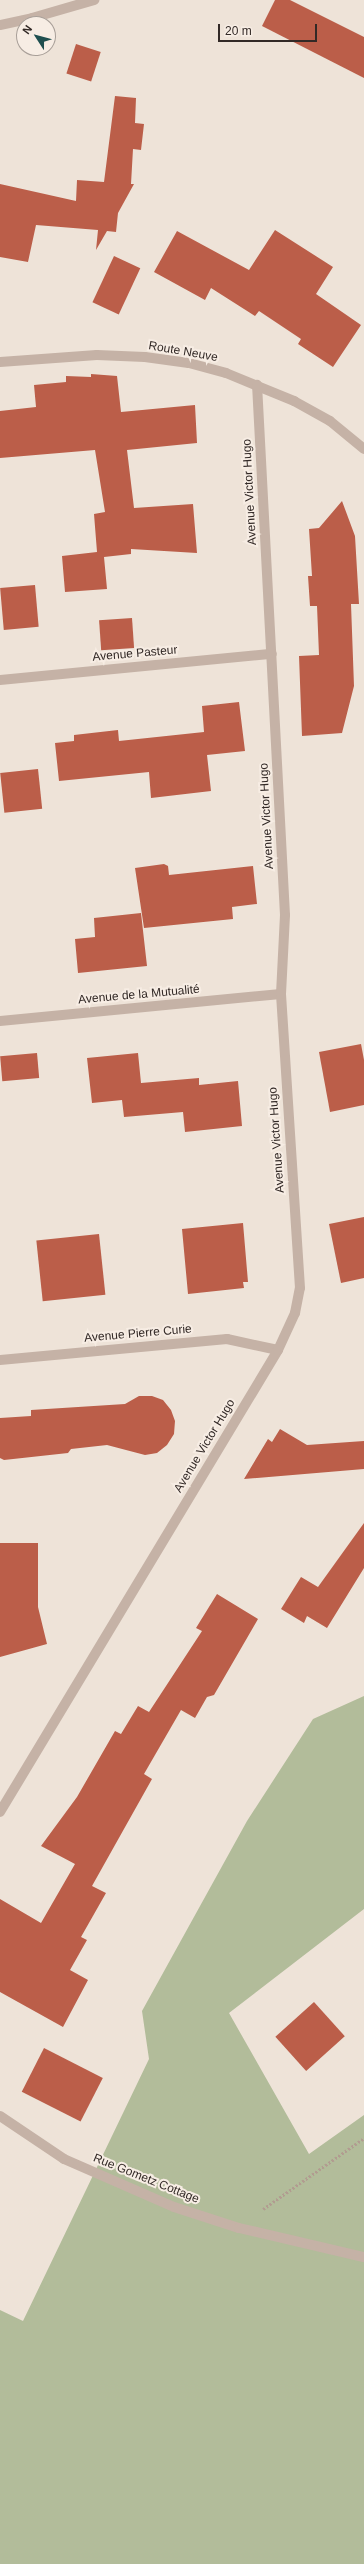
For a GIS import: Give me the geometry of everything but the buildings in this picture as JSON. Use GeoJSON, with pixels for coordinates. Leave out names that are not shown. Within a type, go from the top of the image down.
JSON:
{"type":"FeatureCollection","features":[{"type":"Feature","properties":{"kind":"street"},"geometry":{"type":"LineString","coordinates":[[0,25],[94,0]]}},
{"type":"Feature","properties":{"kind":"street","name":"Route Neuve"},"geometry":{"type":"LineString","coordinates":[[0,362],[58,357],[145,357],[189,363],[257,385],[330,421],[364,449]]}},
{"type":"Feature","properties":{"kind":"street","name":"Avenue Victor Hugo"},"geometry":{"type":"LineString","coordinates":[[0,1812],[278,1350],[295,1313],[300,1288],[281,994],[285,916],[257,385]]}},
{"type":"Feature","properties":{"kind":"street","name":"Avenue Pasteur"},"geometry":{"type":"LineString","coordinates":[[0,680],[272,654]]}},
{"type":"Feature","properties":{"kind":"street","name":"Avenue de la Mutualité"},"geometry":{"type":"LineString","coordinates":[[0,1021],[281,994]]}},
{"type":"Feature","properties":{"kind":"street","name":"Avenue Pierre Curie"},"geometry":{"type":"LineString","coordinates":[[0,1360],[227,1339],[278,1350]]}},
{"type":"Feature","properties":{"kind":"street","name":"Rue Gometz Cottage"},"geometry":{"type":"LineString","coordinates":[[0,2116],[64,2158],[174,2207],[239,2228],[364,2257]]}},
{"type":"Feature","properties":{"kind":"path"},"geometry":{"type":"LineString","coordinates":[[239,2228],[364,2138]]}},
{"type":"Feature","properties":{"kind":"green space"},"geometry":{"type":"Polygon","coordinates":[[[364,1696],[364,1909],[229,2013],[309,2154],[364,2115],[364,2564],[0,2564],[0,2310],[23,2321],[149,2059],[142,2011],[247,1821],[313,1719],[364,1696]]]}}]}
